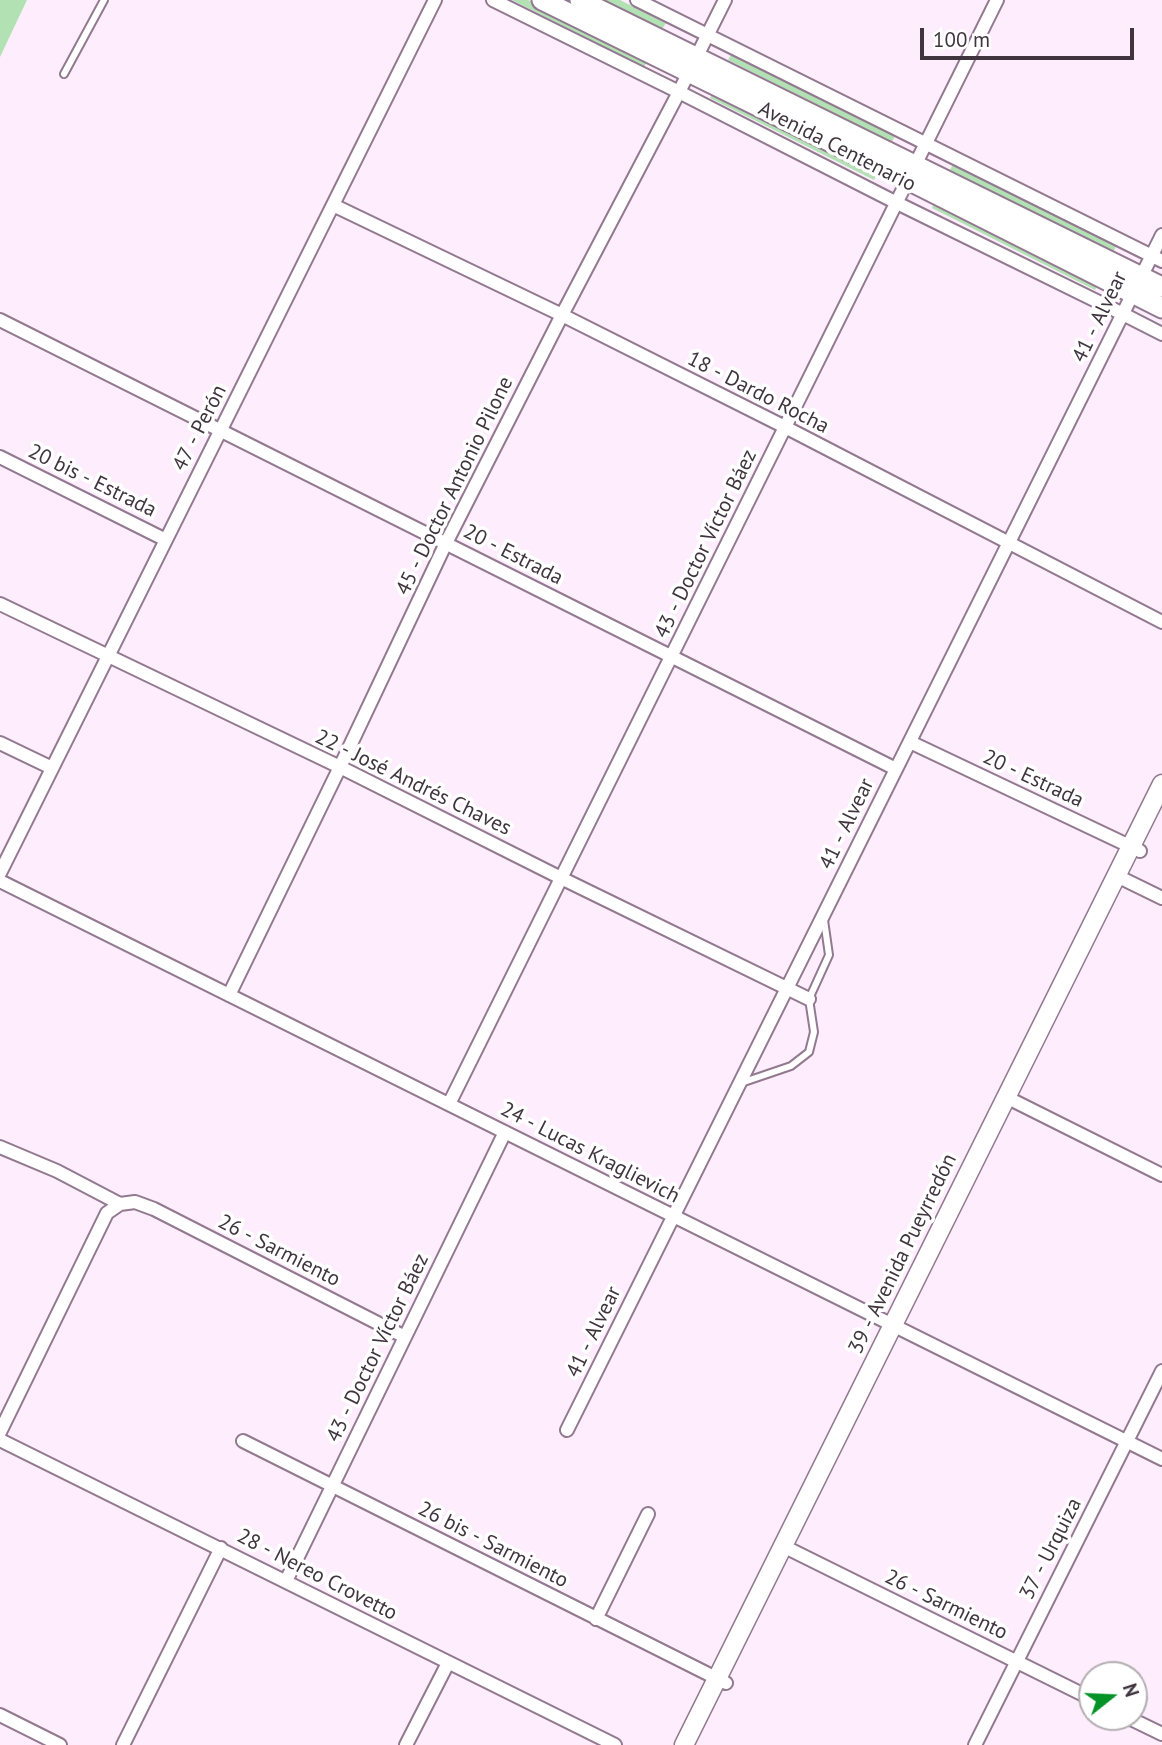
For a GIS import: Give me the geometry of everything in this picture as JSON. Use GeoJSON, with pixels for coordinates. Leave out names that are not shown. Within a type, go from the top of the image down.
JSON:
{"type":"FeatureCollection","features":[{"type":"Feature","properties":{"kind":"main road","name":"Avenida Centenario"},"geometry":{"type":"LineString","coordinates":[[542,0],[693,65],[912,173],[1137,285],[1162,308]]}},
{"type":"Feature","properties":{"kind":"main road","name":"Avenida Centenario"},"geometry":{"type":"LineString","coordinates":[[580,0],[693,65]]}},
{"type":"Feature","properties":{"kind":"main road","name":"Avenida Centenario"},"geometry":{"type":"LineString","coordinates":[[1137,285],[1162,287]]}},
{"type":"Feature","properties":{"kind":"street","name":"47 - Perón"},"geometry":{"type":"LineString","coordinates":[[0,873],[435,0]]}},
{"type":"Feature","properties":{"kind":"street","name":"Avenida Centenario"},"geometry":{"type":"LineString","coordinates":[[493,0],[1162,334]]}},
{"type":"Feature","properties":{"kind":"street","name":"Avenida Centenario"},"geometry":{"type":"LineString","coordinates":[[637,0],[1157,259]]}},
{"type":"Feature","properties":{"kind":"street","name":"45 - Doctor Antonio Pilone"},"geometry":{"type":"LineString","coordinates":[[229,995],[446,542],[725,0]]}},
{"type":"Feature","properties":{"kind":"street","name":"43 - Doctor Víctor Báez"},"geometry":{"type":"LineString","coordinates":[[449,1104],[998,0]]}},
{"type":"Feature","properties":{"kind":"street","name":"18 - Dardo Rocha"},"geometry":{"type":"LineString","coordinates":[[333,205],[562,315],[785,427],[1162,622]]}},
{"type":"Feature","properties":{"kind":"street","name":"41 - Alvear"},"geometry":{"type":"LineString","coordinates":[[567,1430],[1137,285],[1157,259],[1162,235]]}},
{"type":"Feature","properties":{"kind":"street","name":"20 - Estrada"},"geometry":{"type":"LineString","coordinates":[[0,320],[896,769]]}},
{"type":"Feature","properties":{"kind":"street","name":"20 bis - Estrada"},"geometry":{"type":"LineString","coordinates":[[0,457],[166,540]]}},
{"type":"Feature","properties":{"kind":"street","name":"22 - José Andrés Chaves"},"geometry":{"type":"LineString","coordinates":[[0,604],[340,767],[808,999]]}},
{"type":"Feature","properties":{"kind":"street","name":"20 - Estrada"},"geometry":{"type":"LineString","coordinates":[[910,742],[1135,849]]}},
{"type":"Feature","properties":{"kind":"street"},"geometry":{"type":"LineString","coordinates":[[0,743],[52,768]]}},
{"type":"Feature","properties":{"kind":"street","name":"39 - Avenida Pueyrredón"},"geometry":{"type":"LineString","coordinates":[[684,1745],[721,1681],[1012,1100],[1135,849],[1162,784]]}},
{"type":"Feature","properties":{"kind":"street","name":"39 - Avenida Pueyrredón"},"geometry":{"type":"LineString","coordinates":[[1135,849],[1162,807]]}},
{"type":"Feature","properties":{"kind":"street"},"geometry":{"type":"LineString","coordinates":[[1121,878],[1162,898]]}},
{"type":"Feature","properties":{"kind":"street","name":"24 - Lucas Kraglievich"},"geometry":{"type":"LineString","coordinates":[[0,881],[1162,1459]]}},
{"type":"Feature","properties":{"kind":"street"},"geometry":{"type":"LineString","coordinates":[[1012,1100],[1162,1175]]}},
{"type":"Feature","properties":{"kind":"street","name":"43 - Doctor Víctor Báez"},"geometry":{"type":"LineString","coordinates":[[286,1581],[505,1132]]}},
{"type":"Feature","properties":{"kind":"street"},"geometry":{"type":"LineString","coordinates":[[0,1146],[57,1171],[120,1204],[107,1213],[0,1432]]}},
{"type":"Feature","properties":{"kind":"street","name":"26 - Sarmiento"},"geometry":{"type":"LineString","coordinates":[[120,1204],[135,1202],[154,1209],[405,1337]]}},
{"type":"Feature","properties":{"kind":"street","name":"37 - Urquiza"},"geometry":{"type":"LineString","coordinates":[[975,1745],[1162,1371]]}},
{"type":"Feature","properties":{"kind":"street","name":"28 - Nereo Crovetto"},"geometry":{"type":"LineString","coordinates":[[0,1440],[615,1745]]}},
{"type":"Feature","properties":{"kind":"street","name":"26 bis - Sarmiento"},"geometry":{"type":"LineString","coordinates":[[243,1441],[721,1681]]}},
{"type":"Feature","properties":{"kind":"street"},"geometry":{"type":"LineString","coordinates":[[596,1619],[648,1514]]}},
{"type":"Feature","properties":{"kind":"street"},"geometry":{"type":"LineString","coordinates":[[123,1745],[221,1548]]}},
{"type":"Feature","properties":{"kind":"street","name":"26 - Sarmiento"},"geometry":{"type":"LineString","coordinates":[[788,1548],[1078,1692]]}},
{"type":"Feature","properties":{"kind":"street"},"geometry":{"type":"LineString","coordinates":[[406,1745],[448,1662]]}},
{"type":"Feature","properties":{"kind":"street","name":"39 - Avenida Pueyrredón"},"geometry":{"type":"LineString","coordinates":[[695,1745],[721,1681]]}},
{"type":"Feature","properties":{"kind":"street"},"geometry":{"type":"LineString","coordinates":[[0,1715],[60,1745]]}},
{"type":"Feature","properties":{"kind":"lane"},"geometry":{"type":"LineString","coordinates":[[64,74],[104,0]]}},
{"type":"Feature","properties":{"kind":"lane"},"geometry":{"type":"LineString","coordinates":[[740,1083],[791,1066],[809,1052],[814,1032],[808,999],[829,955],[824,915]]}},
{"type":"Feature","properties":{"kind":"green space"},"geometry":{"type":"Polygon","coordinates":[[[0,0],[27,0],[0,57],[0,0]]]}},
{"type":"Feature","properties":{"kind":"green space"},"geometry":{"type":"Polygon","coordinates":[[[512,0],[528,0],[648,60],[644,67],[512,0]]]}},
{"type":"Feature","properties":{"kind":"green space"},"geometry":{"type":"Polygon","coordinates":[[[604,0],[620,0],[666,23],[662,29],[604,0]]]}},
{"type":"Feature","properties":{"kind":"green space"},"geometry":{"type":"Polygon","coordinates":[[[732,53],[895,136],[892,142],[728,60],[732,53]]]}},
{"type":"Feature","properties":{"kind":"green space"},"geometry":{"type":"Polygon","coordinates":[[[714,91],[877,174],[874,180],[710,98],[714,91]]]}},
{"type":"Feature","properties":{"kind":"green space"},"geometry":{"type":"Polygon","coordinates":[[[953,164],[1116,246],[1113,253],[950,170],[953,164]]]}},
{"type":"Feature","properties":{"kind":"green space"},"geometry":{"type":"Polygon","coordinates":[[[935,201],[1098,284],[1095,290],[932,208],[935,201]]]}}]}
